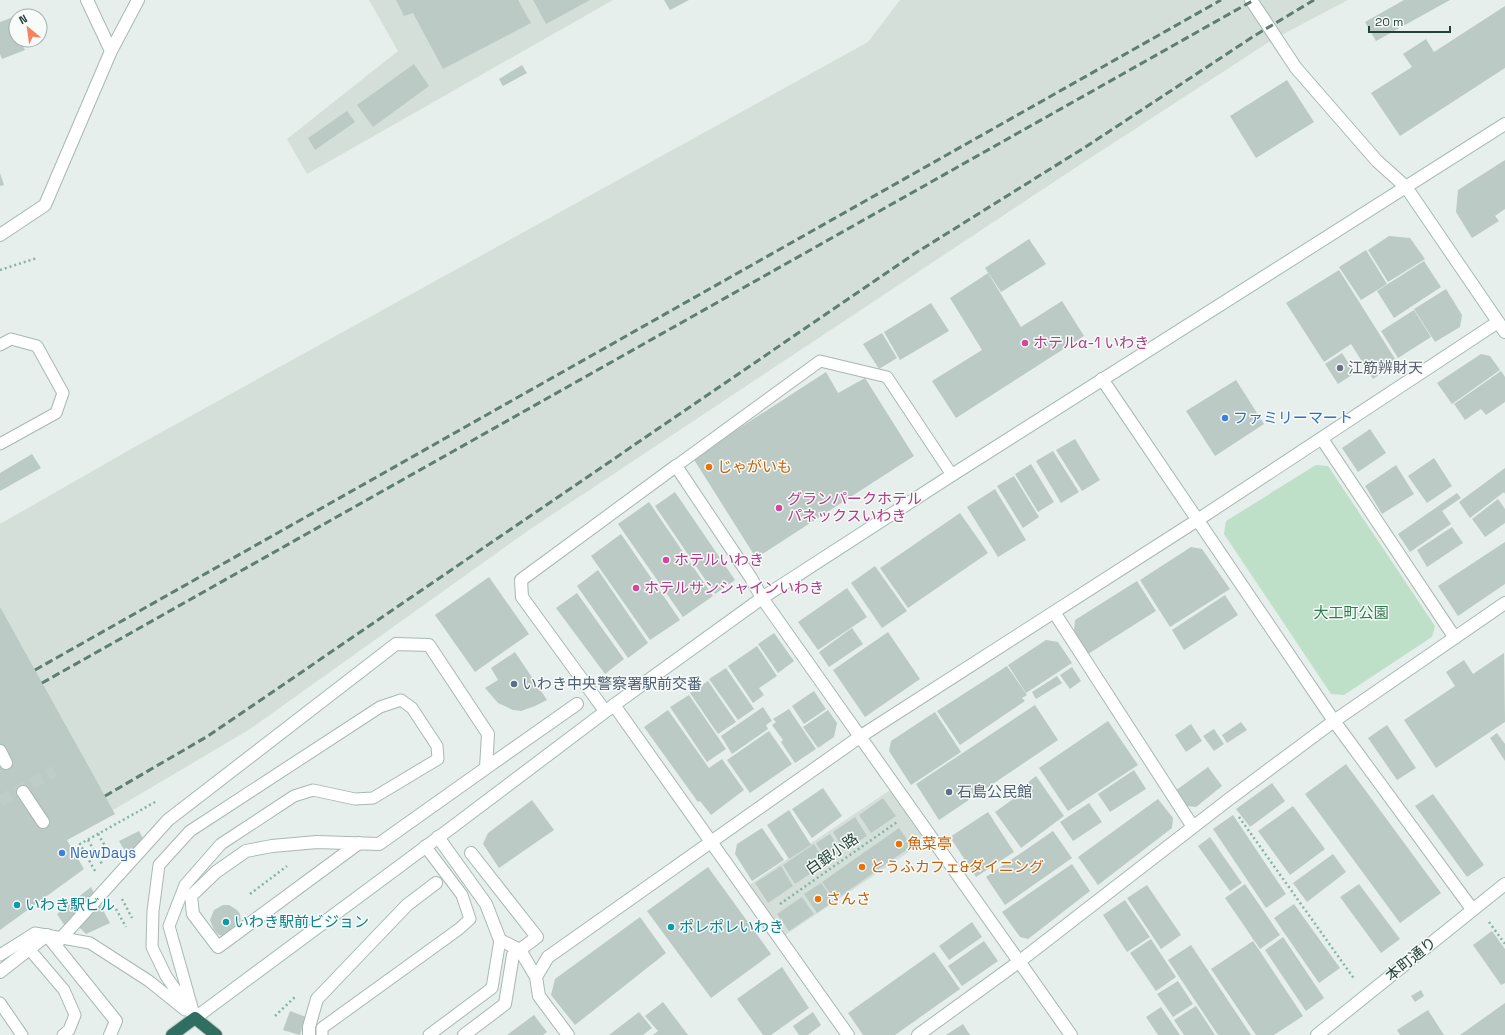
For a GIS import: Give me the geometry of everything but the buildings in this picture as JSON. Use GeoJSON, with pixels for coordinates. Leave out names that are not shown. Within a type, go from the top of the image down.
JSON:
{"type":"FeatureCollection","features":[{"type":"Feature","properties":{"kind":"highway"},"geometry":{"type":"LineString","coordinates":[[172,1035],[195,1018]]}},
{"type":"Feature","properties":{"kind":"highway"},"geometry":{"type":"LineString","coordinates":[[195,1018],[205,1035]]}},
{"type":"Feature","properties":{"kind":"highway"},"geometry":{"type":"LineString","coordinates":[[195,1018],[216,1035]]}},
{"type":"Feature","properties":{"kind":"street"},"geometry":{"type":"LineString","coordinates":[[87,0],[111,51]]}},
{"type":"Feature","properties":{"kind":"street"},"geometry":{"type":"LineString","coordinates":[[0,235],[45,205],[111,51],[138,0]]}},
{"type":"Feature","properties":{"kind":"street"},"geometry":{"type":"LineString","coordinates":[[536,977],[548,957],[712,843],[861,736],[1322,439],[1502,327],[1406,187],[1377,161],[1296,68],[1251,0]]}},
{"type":"Feature","properties":{"kind":"street"},"geometry":{"type":"LineString","coordinates":[[195,1018],[425,846],[438,838],[610,708],[762,598],[952,474],[1505,124]]}},
{"type":"Feature","properties":{"kind":"street"},"geometry":{"type":"LineString","coordinates":[[1102,379],[1199,519],[1334,721],[1474,907]]}},
{"type":"Feature","properties":{"kind":"street"},"geometry":{"type":"LineString","coordinates":[[1322,439],[1455,638]]}},
{"type":"Feature","properties":{"kind":"street"},"geometry":{"type":"LineString","coordinates":[[848,1035],[712,843],[610,708],[522,597],[522,580],[676,466],[751,578],[762,598],[1071,1035]]}},
{"type":"Feature","properties":{"kind":"street"},"geometry":{"type":"LineString","coordinates":[[918,1035],[1020,961],[1228,800],[1334,721],[1505,603]]}},
{"type":"Feature","properties":{"kind":"street"},"geometry":{"type":"LineString","coordinates":[[1054,612],[1193,827]]}},
{"type":"Feature","properties":{"kind":"street"},"geometry":{"type":"LineString","coordinates":[[59,941],[168,820],[396,644],[429,645],[488,734],[486,768]]}},
{"type":"Feature","properties":{"kind":"street"},"geometry":{"type":"LineString","coordinates":[[359,843],[218,947],[193,914],[191,896],[216,872],[246,852],[272,846],[317,842],[359,843],[379,844],[577,704]]}},
{"type":"Feature","properties":{"kind":"street"},"geometry":{"type":"LineString","coordinates":[[0,751],[6,763]]}},
{"type":"Feature","properties":{"kind":"street"},"geometry":{"type":"LineString","coordinates":[[23,792],[43,822]]}},
{"type":"Feature","properties":{"kind":"street"},"geometry":{"type":"LineString","coordinates":[[438,838],[486,904],[500,940],[520,950],[536,977],[539,996],[568,1035]]}},
{"type":"Feature","properties":{"kind":"street"},"geometry":{"type":"LineString","coordinates":[[464,1035],[505,1004],[513,955],[537,937],[471,853]]}},
{"type":"Feature","properties":{"kind":"street"},"geometry":{"type":"LineString","coordinates":[[309,1035],[309,1027],[317,999],[407,905],[436,883]]}},
{"type":"Feature","properties":{"kind":"street","name":"本町通り"},"geometry":{"type":"LineString","coordinates":[[1317,1035],[1474,907],[1505,884]]}},
{"type":"Feature","properties":{"kind":"street"},"geometry":{"type":"LineString","coordinates":[[0,972],[47,935],[59,941],[116,1021],[110,1035]]}},
{"type":"Feature","properties":{"kind":"lane"},"geometry":{"type":"LineString","coordinates":[[0,345],[11,339],[37,346],[63,393],[56,413],[0,444]]}},
{"type":"Feature","properties":{"kind":"lane"},"geometry":{"type":"LineString","coordinates":[[676,466],[820,361],[887,377],[952,474]]}},
{"type":"Feature","properties":{"kind":"lane"},"geometry":{"type":"LineString","coordinates":[[401,700],[412,708],[437,746],[438,759],[373,798],[355,799],[314,790],[294,796],[221,844],[185,885],[169,926],[195,1018],[166,976],[152,947],[153,911],[159,865],[190,831],[380,707],[401,700]]}},
{"type":"Feature","properties":{"kind":"lane"},"geometry":{"type":"LineString","coordinates":[[322,1035],[322,1028],[459,929],[470,918],[462,895],[425,846]]}},
{"type":"Feature","properties":{"kind":"lane"},"geometry":{"type":"LineString","coordinates":[[0,955],[35,933],[59,941],[90,942],[149,981],[195,1018]]}},
{"type":"Feature","properties":{"kind":"lane"},"geometry":{"type":"LineString","coordinates":[[429,1035],[492,988],[500,940]]}},
{"type":"Feature","properties":{"kind":"lane"},"geometry":{"type":"LineString","coordinates":[[22,941],[64,990],[76,1015],[69,1030],[63,1035]]}},
{"type":"Feature","properties":{"kind":"lane"},"geometry":{"type":"LineString","coordinates":[[0,1004],[22,1035]]}},
{"type":"Feature","properties":{"kind":"path"},"geometry":{"type":"LineString","coordinates":[[0,270],[37,258]]}},
{"type":"Feature","properties":{"kind":"path"},"geometry":{"type":"LineString","coordinates":[[1228,800],[1357,983]]}},
{"type":"Feature","properties":{"kind":"path","name":"白銀小路"},"geometry":{"type":"LineString","coordinates":[[763,915],[914,811]]}},
{"type":"Feature","properties":{"kind":"path"},"geometry":{"type":"LineString","coordinates":[[250,894],[317,842]]}},
{"type":"Feature","properties":{"kind":"path"},"geometry":{"type":"LineString","coordinates":[[1474,907],[1505,944]]}},
{"type":"Feature","properties":{"kind":"shaded area"},"geometry":{"type":"Polygon","coordinates":[[[369,0],[613,0],[307,174],[287,139],[398,51],[369,0]]]}},
{"type":"Feature","properties":{"kind":"shaded area"},"geometry":{"type":"Polygon","coordinates":[[[900,0],[1348,0],[1272,40],[1078,166],[529,530],[250,729],[115,809],[0,868],[0,524],[131,449],[868,42],[900,0]]]}},
{"type":"Feature","properties":{"kind":"shaded area"},"geometry":{"type":"Polygon","coordinates":[[[890,790],[925,841],[784,936],[749,885],[890,790]]]}},
{"type":"Feature","properties":{"kind":"green space","name":"大工町公園"},"geometry":{"type":"Polygon","coordinates":[[[1316,465],[1328,466],[1435,626],[1432,637],[1344,695],[1331,694],[1224,534],[1226,521],[1316,465]]]}},
{"type":"Feature","properties":{"kind":"tunnel"},"geometry":{"type":"LineString","coordinates":[[0,801],[55,771]]}},
{"type":"Feature","properties":{"kind":"railway"},"geometry":{"type":"LineString","coordinates":[[35,670],[1221,0]]}},
{"type":"Feature","properties":{"kind":"railway"},"geometry":{"type":"LineString","coordinates":[[42,683],[1254,0]]}},
{"type":"Feature","properties":{"kind":"railway"},"geometry":{"type":"LineString","coordinates":[[105,796],[208,736],[914,254],[1087,146],[1254,36],[1314,0]]}},
{"type":"Feature","properties":{"kind":"place","name":"ホテルα-1 いわき"},"geometry":{"type":"Point","coordinates":[1025,343]}},
{"type":"Feature","properties":{"kind":"place","name":"江筋辨財天"},"geometry":{"type":"Point","coordinates":[1340,368]}},
{"type":"Feature","properties":{"kind":"place","name":"ファミリーマート"},"geometry":{"type":"Point","coordinates":[1225,418]}},
{"type":"Feature","properties":{"kind":"place","name":"じゃがいも"},"geometry":{"type":"Point","coordinates":[709,467]}},
{"type":"Feature","properties":{"kind":"place","name":"グランパークホテル パネックスいわき"},"geometry":{"type":"Point","coordinates":[779,508]}},
{"type":"Feature","properties":{"kind":"place","name":"ホテルいわき"},"geometry":{"type":"Point","coordinates":[666,560]}},
{"type":"Feature","properties":{"kind":"place","name":"ホテルサンシャインいわき"},"geometry":{"type":"Point","coordinates":[636,588]}},
{"type":"Feature","properties":{"kind":"place","name":"いわき中央警察署駅前交番"},"geometry":{"type":"Point","coordinates":[514,684]}},
{"type":"Feature","properties":{"kind":"place","name":"石島公民館"},"geometry":{"type":"Point","coordinates":[949,792]}},
{"type":"Feature","properties":{"kind":"place","name":"魚菜亭"},"geometry":{"type":"Point","coordinates":[899,844]}},
{"type":"Feature","properties":{"kind":"place","name":"NewDays"},"geometry":{"type":"Point","coordinates":[62,853]}},
{"type":"Feature","properties":{"kind":"place","name":"とうふカフェ&ダイニング"},"geometry":{"type":"Point","coordinates":[862,867]}},
{"type":"Feature","properties":{"kind":"place","name":"さんさ"},"geometry":{"type":"Point","coordinates":[818,899]}},
{"type":"Feature","properties":{"kind":"place","name":"いわき駅ビル"},"geometry":{"type":"Point","coordinates":[17,905]}},
{"type":"Feature","properties":{"kind":"place","name":"いわき駅前ビジョン"},"geometry":{"type":"Point","coordinates":[226,922]}},
{"type":"Feature","properties":{"kind":"place","name":"ポレポレいわき"},"geometry":{"type":"Point","coordinates":[671,927]}}]}
